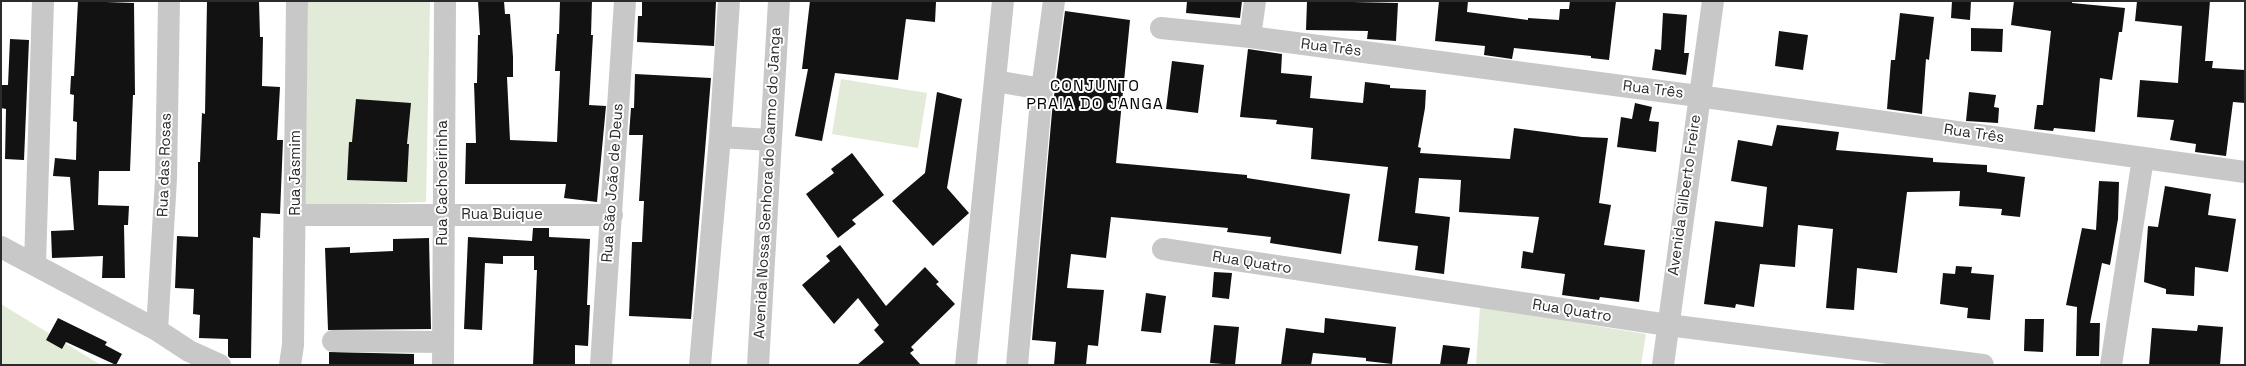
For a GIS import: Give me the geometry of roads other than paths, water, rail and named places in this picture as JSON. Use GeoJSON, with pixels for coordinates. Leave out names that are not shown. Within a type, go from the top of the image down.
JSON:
{"type":"FeatureCollection","features":[{"type":"Feature","properties":{"kind":"street"},"geometry":{"type":"LineString","coordinates":[[35,264],[43,1]]}},
{"type":"Feature","properties":{"kind":"street","name":"Rua das Rosas"},"geometry":{"type":"LineString","coordinates":[[157,330],[166,179],[169,1]]}},
{"type":"Feature","properties":{"kind":"street","name":"Rua Jasmim"},"geometry":{"type":"LineString","coordinates":[[292,355],[296,215],[297,1]]}},
{"type":"Feature","properties":{"kind":"street","name":"Rua Cachoeirinha"},"geometry":{"type":"LineString","coordinates":[[443,365],[445,1]]}},
{"type":"Feature","properties":{"kind":"street","name":"Rua São João de Deus"},"geometry":{"type":"LineString","coordinates":[[601,365],[625,1]]}},
{"type":"Feature","properties":{"kind":"street"},"geometry":{"type":"LineString","coordinates":[[700,365],[720,137],[729,1]]}},
{"type":"Feature","properties":{"kind":"street","name":"Avenida Nossa Senhora do Carmo do Janga"},"geometry":{"type":"LineString","coordinates":[[758,365],[779,1]]}},
{"type":"Feature","properties":{"kind":"street"},"geometry":{"type":"LineString","coordinates":[[966,365],[1003,1]]}},
{"type":"Feature","properties":{"kind":"street"},"geometry":{"type":"LineString","coordinates":[[1017,365],[1042,89],[1054,1]]}},
{"type":"Feature","properties":{"kind":"street"},"geometry":{"type":"LineString","coordinates":[[1250,37],[1255,1]]}},
{"type":"Feature","properties":{"kind":"street","name":"Avenida Gilberto Freire"},"geometry":{"type":"LineString","coordinates":[[1663,365],[1698,96],[1713,1]]}},
{"type":"Feature","properties":{"kind":"street","name":"Rua Três"},"geometry":{"type":"LineString","coordinates":[[1161,28],[1250,37],[1698,96],[2245,172]]}},
{"type":"Feature","properties":{"kind":"street"},"geometry":{"type":"LineString","coordinates":[[995,81],[1042,89]]}},
{"type":"Feature","properties":{"kind":"street"},"geometry":{"type":"LineString","coordinates":[[720,137],[770,140]]}},
{"type":"Feature","properties":{"kind":"street"},"geometry":{"type":"LineString","coordinates":[[2111,365],[2143,158]]}},
{"type":"Feature","properties":{"kind":"street","name":"Rua Buique"},"geometry":{"type":"LineString","coordinates":[[296,215],[612,216]]}},
{"type":"Feature","properties":{"kind":"street"},"geometry":{"type":"LineString","coordinates":[[1,247],[157,330],[189,351],[220,365]]}},
{"type":"Feature","properties":{"kind":"street","name":"Rua Quatro"},"geometry":{"type":"LineString","coordinates":[[1163,249],[1668,325],[1982,365]]}},
{"type":"Feature","properties":{"kind":"street"},"geometry":{"type":"LineString","coordinates":[[333,341],[443,342]]}},
{"type":"Feature","properties":{"kind":"district","name":"CONJUNTO PRAIA DO JANGA"},"geometry":{"type":"Point","coordinates":[1095,96]}}]}
